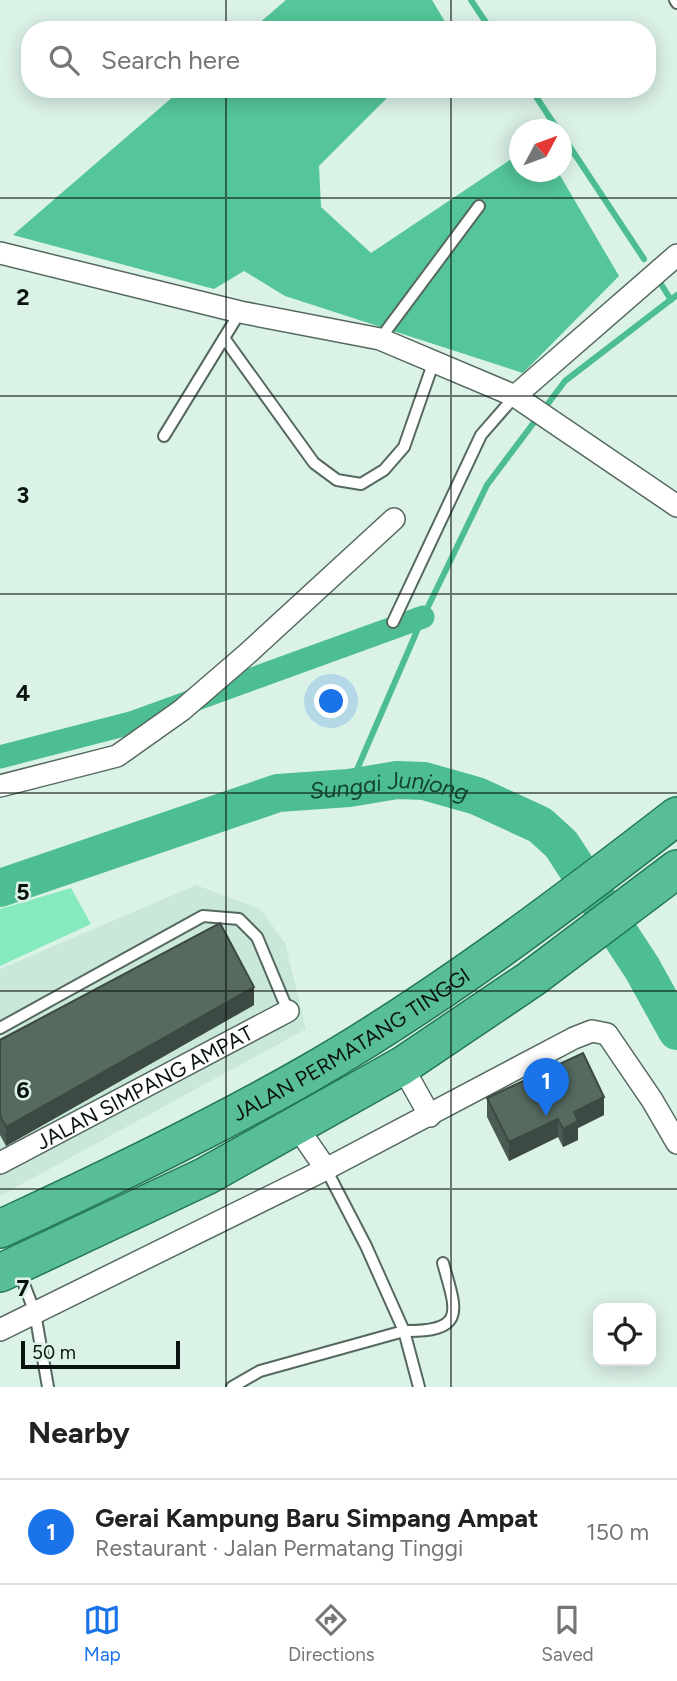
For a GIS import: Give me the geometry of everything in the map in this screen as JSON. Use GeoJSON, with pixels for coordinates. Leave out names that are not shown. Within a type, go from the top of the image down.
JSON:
{"type":"FeatureCollection","features":[{"type":"Feature","properties":{"kind":"highway","name":"JALAN PERMATANG TINGGI"},"geometry":{"type":"LineString","coordinates":[[0,1229],[123,1172],[308,1074],[506,946],[677,816]]}},
{"type":"Feature","properties":{"kind":"highway","name":"JALAN PERMATANG TINGGI"},"geometry":{"type":"LineString","coordinates":[[8,1269],[206,1176],[402,1066],[531,979],[668,876]]}},
{"type":"Feature","properties":{"kind":"street"},"geometry":{"type":"LineString","coordinates":[[0,254],[240,312],[380,339],[515,396],[677,506]]}},
{"type":"Feature","properties":{"kind":"street"},"geometry":{"type":"LineString","coordinates":[[515,396],[677,255]]}},
{"type":"Feature","properties":{"kind":"street"},"geometry":{"type":"LineString","coordinates":[[0,786],[117,756],[182,710],[394,519]]}},
{"type":"Feature","properties":{"kind":"street","name":"JALAN SIMPANG AMPAT"},"geometry":{"type":"LineString","coordinates":[[1,1161],[288,1011]]}},
{"type":"Feature","properties":{"kind":"street"},"geometry":{"type":"LineString","coordinates":[[0,1329],[326,1169],[592,1031],[607,1034],[652,1100],[677,1143]]}},
{"type":"Feature","properties":{"kind":"street"},"geometry":{"type":"LineString","coordinates":[[402,1066],[429,1116]]}},
{"type":"Feature","properties":{"kind":"street"},"geometry":{"type":"LineString","coordinates":[[297,1126],[326,1169]]}},
{"type":"Feature","properties":{"kind":"lane"},"geometry":{"type":"LineString","coordinates":[[380,339],[479,206]]}},
{"type":"Feature","properties":{"kind":"lane"},"geometry":{"type":"LineString","coordinates":[[164,436],[240,312]]}},
{"type":"Feature","properties":{"kind":"lane"},"geometry":{"type":"LineString","coordinates":[[224,338],[314,463],[337,480],[361,484],[384,470],[404,447],[434,361]]}},
{"type":"Feature","properties":{"kind":"lane"},"geometry":{"type":"LineString","coordinates":[[393,622],[481,435],[515,396]]}},
{"type":"Feature","properties":{"kind":"lane"},"geometry":{"type":"LineString","coordinates":[[0,1028],[203,916],[239,919],[257,937],[288,1011]]}},
{"type":"Feature","properties":{"kind":"lane"},"geometry":{"type":"LineString","coordinates":[[326,1169],[366,1246],[404,1331],[419,1387]]}},
{"type":"Feature","properties":{"kind":"lane"},"geometry":{"type":"LineString","coordinates":[[232,1387],[260,1371],[404,1331],[442,1327],[452,1320],[456,1310],[443,1263]]}},
{"type":"Feature","properties":{"kind":"lane"},"geometry":{"type":"LineString","coordinates":[[8,1269],[35,1313],[48,1387]]}},
{"type":"Feature","properties":{"kind":"shaded area"},"geometry":{"type":"Polygon","coordinates":[[[196,885],[260,909],[285,943],[306,1029],[0,1196],[0,969],[196,885]]]}},
{"type":"Feature","properties":{"kind":"green space"},"geometry":{"type":"Polygon","coordinates":[[[286,0],[432,0],[445,21],[262,21],[286,0]]]}},
{"type":"Feature","properties":{"kind":"green space"},"geometry":{"type":"Polygon","coordinates":[[[172,98],[387,98],[319,166],[321,207],[371,253],[509,161],[509,182],[564,182],[619,276],[523,373],[285,296],[244,271],[214,289],[13,235],[172,98]]]}},
{"type":"Feature","properties":{"kind":"green space"},"geometry":{"type":"Polygon","coordinates":[[[71,888],[91,924],[0,966],[0,909],[71,888]]]}},
{"type":"Feature","properties":{"kind":"building"},"geometry":{"type":"Polygon","coordinates":[[[220,923],[254,987],[6,1127],[0,1116],[0,1040],[220,923]]]}},
{"type":"Feature","properties":{"kind":"building"},"geometry":{"type":"Polygon","coordinates":[[[583,1053],[604,1097],[574,1112],[578,1121],[563,1129],[558,1119],[509,1142],[487,1098],[583,1053]]]}},
{"type":"Feature","properties":{"kind":"waterway"},"geometry":{"type":"LineString","coordinates":[[471,0],[485,21]]}},
{"type":"Feature","properties":{"kind":"waterway"},"geometry":{"type":"LineString","coordinates":[[537,98],[551,119]]}},
{"type":"Feature","properties":{"kind":"waterway"},"geometry":{"type":"LineString","coordinates":[[572,150],[644,259]]}},
{"type":"Feature","properties":{"kind":"waterway"},"geometry":{"type":"LineString","coordinates":[[661,284],[671,300]]}},
{"type":"Feature","properties":{"kind":"waterway"},"geometry":{"type":"LineString","coordinates":[[349,788],[423,617],[487,485],[565,381],[677,295]]}},
{"type":"Feature","properties":{"kind":"waterway"},"geometry":{"type":"LineString","coordinates":[[0,757],[131,723],[423,617]]}},
{"type":"Feature","properties":{"kind":"waterway","name":"Sungai Junjong"},"geometry":{"type":"LineString","coordinates":[[0,888],[278,793],[349,788],[397,780],[424,781],[477,796],[540,825],[561,844],[642,968],[677,1031]]}},
{"type":"Feature","properties":{"kind":"place","name":"Gerai Kampung Baru Simpang Ampat"},"geometry":{"type":"Point","coordinates":[546,1116]}}]}
